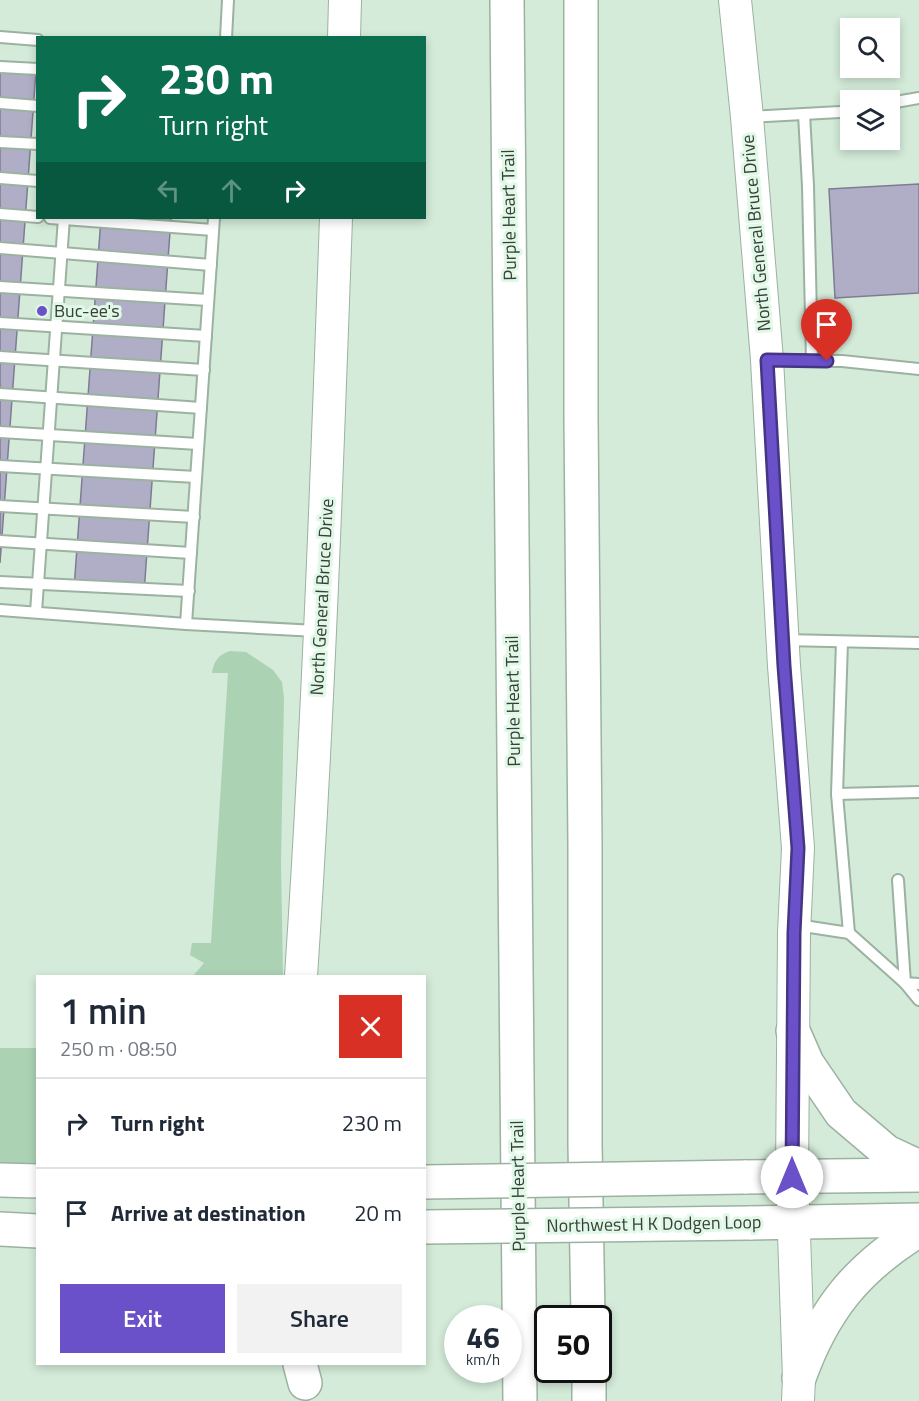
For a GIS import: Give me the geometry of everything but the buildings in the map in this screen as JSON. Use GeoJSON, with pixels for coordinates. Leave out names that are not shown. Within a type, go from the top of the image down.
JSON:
{"type":"FeatureCollection","features":[{"type":"Feature","properties":{"kind":"highway","name":"Purple Heart Trail"},"geometry":{"type":"LineString","coordinates":[[507,0],[520,1401]]}},
{"type":"Feature","properties":{"kind":"highway"},"geometry":{"type":"LineString","coordinates":[[581,0],[581,431],[588,1305]]}},
{"type":"Feature","properties":{"kind":"highway"},"geometry":{"type":"LineString","coordinates":[[793,1031],[807,1063],[841,1113],[887,1152],[919,1167]]}},
{"type":"Feature","properties":{"kind":"highway"},"geometry":{"type":"LineString","coordinates":[[426,1182],[919,1175]]}},
{"type":"Feature","properties":{"kind":"highway"},"geometry":{"type":"LineString","coordinates":[[0,1180],[36,1180]]}},
{"type":"Feature","properties":{"kind":"highway","name":"Northwest H K Dodgen Loop"},"geometry":{"type":"LineString","coordinates":[[426,1227],[919,1220]]}},
{"type":"Feature","properties":{"kind":"highway"},"geometry":{"type":"LineString","coordinates":[[0,1229],[36,1231]]}},
{"type":"Feature","properties":{"kind":"highway"},"geometry":{"type":"LineString","coordinates":[[798,1390],[808,1354],[833,1307],[867,1267],[919,1230]]}},
{"type":"Feature","properties":{"kind":"main road"},"geometry":{"type":"LineString","coordinates":[[344,36],[345,0]]}},
{"type":"Feature","properties":{"kind":"main road","name":"North General Bruce Drive"},"geometry":{"type":"LineString","coordinates":[[735,0],[767,360],[784,666],[798,848],[792,1177],[798,1390]]}},
{"type":"Feature","properties":{"kind":"main road","name":"North General Bruce Drive"},"geometry":{"type":"LineString","coordinates":[[301,975],[309,866],[320,631],[336,219]]}},
{"type":"Feature","properties":{"kind":"lane"},"geometry":{"type":"LineString","coordinates":[[226,36],[228,0]]}},
{"type":"Feature","properties":{"kind":"lane"},"geometry":{"type":"LineString","coordinates":[[0,37],[36,40]]}},
{"type":"Feature","properties":{"kind":"lane"},"geometry":{"type":"LineString","coordinates":[[0,67],[36,69]]}},
{"type":"Feature","properties":{"kind":"lane"},"geometry":{"type":"LineString","coordinates":[[900,101],[919,98]]}},
{"type":"Feature","properties":{"kind":"lane"},"geometry":{"type":"LineString","coordinates":[[0,103],[36,106]]}},
{"type":"Feature","properties":{"kind":"lane"},"geometry":{"type":"LineString","coordinates":[[747,117],[840,111]]}},
{"type":"Feature","properties":{"kind":"lane"},"geometry":{"type":"LineString","coordinates":[[804,114],[812,361]]}},
{"type":"Feature","properties":{"kind":"lane"},"geometry":{"type":"LineString","coordinates":[[0,142],[36,144]]}},
{"type":"Feature","properties":{"kind":"lane"},"geometry":{"type":"LineString","coordinates":[[0,178],[36,181]]}},
{"type":"Feature","properties":{"kind":"lane"},"geometry":{"type":"LineString","coordinates":[[0,213],[36,216]]}},
{"type":"Feature","properties":{"kind":"lane"},"geometry":{"type":"LineString","coordinates":[[36,612],[64,219]]}},
{"type":"Feature","properties":{"kind":"lane"},"geometry":{"type":"LineString","coordinates":[[76,219],[213,230]]}},
{"type":"Feature","properties":{"kind":"lane"},"geometry":{"type":"LineString","coordinates":[[186,624],[214,219]]}},
{"type":"Feature","properties":{"kind":"lane"},"geometry":{"type":"LineString","coordinates":[[0,248],[211,265]]}},
{"type":"Feature","properties":{"kind":"lane"},"geometry":{"type":"LineString","coordinates":[[0,287],[208,300]]}},
{"type":"Feature","properties":{"kind":"lane"},"geometry":{"type":"LineString","coordinates":[[0,323],[206,336]]}},
{"type":"Feature","properties":{"kind":"lane"},"geometry":{"type":"LineString","coordinates":[[0,357],[204,370]]}},
{"type":"Feature","properties":{"kind":"lane"},"geometry":{"type":"LineString","coordinates":[[767,360],[842,361],[919,369]]}},
{"type":"Feature","properties":{"kind":"lane"},"geometry":{"type":"LineString","coordinates":[[0,394],[201,408]]}},
{"type":"Feature","properties":{"kind":"lane"},"geometry":{"type":"LineString","coordinates":[[0,432],[198,444]]}},
{"type":"Feature","properties":{"kind":"lane"},"geometry":{"type":"LineString","coordinates":[[0,466],[196,477]]}},
{"type":"Feature","properties":{"kind":"lane"},"geometry":{"type":"LineString","coordinates":[[0,506],[194,518]]}},
{"type":"Feature","properties":{"kind":"lane"},"geometry":{"type":"LineString","coordinates":[[0,541],[191,553]]}},
{"type":"Feature","properties":{"kind":"lane"},"geometry":{"type":"LineString","coordinates":[[0,582],[189,591]]}},
{"type":"Feature","properties":{"kind":"lane"},"geometry":{"type":"LineString","coordinates":[[0,610],[320,631]]}},
{"type":"Feature","properties":{"kind":"lane"},"geometry":{"type":"LineString","coordinates":[[783,639],[919,643]]}},
{"type":"Feature","properties":{"kind":"lane"},"geometry":{"type":"LineString","coordinates":[[842,642],[837,794],[849,933]]}},
{"type":"Feature","properties":{"kind":"lane"},"geometry":{"type":"LineString","coordinates":[[837,794],[919,792]]}},
{"type":"Feature","properties":{"kind":"lane"},"geometry":{"type":"LineString","coordinates":[[898,880],[905,983]]}},
{"type":"Feature","properties":{"kind":"lane"},"geometry":{"type":"LineString","coordinates":[[795,925],[849,933],[905,983],[919,1000]]}},
{"type":"Feature","properties":{"kind":"lane"},"geometry":{"type":"LineString","coordinates":[[905,983],[919,984]]}},
{"type":"Feature","properties":{"kind":"green space"},"geometry":{"type":"Polygon","coordinates":[[[230,651],[246,652],[273,670],[282,682],[284,698],[281,862],[283,975],[194,975],[204,963],[190,955],[192,943],[211,943],[228,673],[212,673],[217,659],[230,651]]]}},
{"type":"Feature","properties":{"kind":"green space"},"geometry":{"type":"Polygon","coordinates":[[[0,1048],[36,1048],[36,1164],[0,1163],[0,1048]]]}},
{"type":"Feature","properties":{"kind":"place","name":"Buc-ee's"},"geometry":{"type":"Point","coordinates":[42,311]}},
{"type":"Feature","properties":{"kind":"route"},"geometry":{"type":"LineString","coordinates":[[792,1177],[794,933],[798,848],[784,666],[767,360],[827,361]]}}]}
